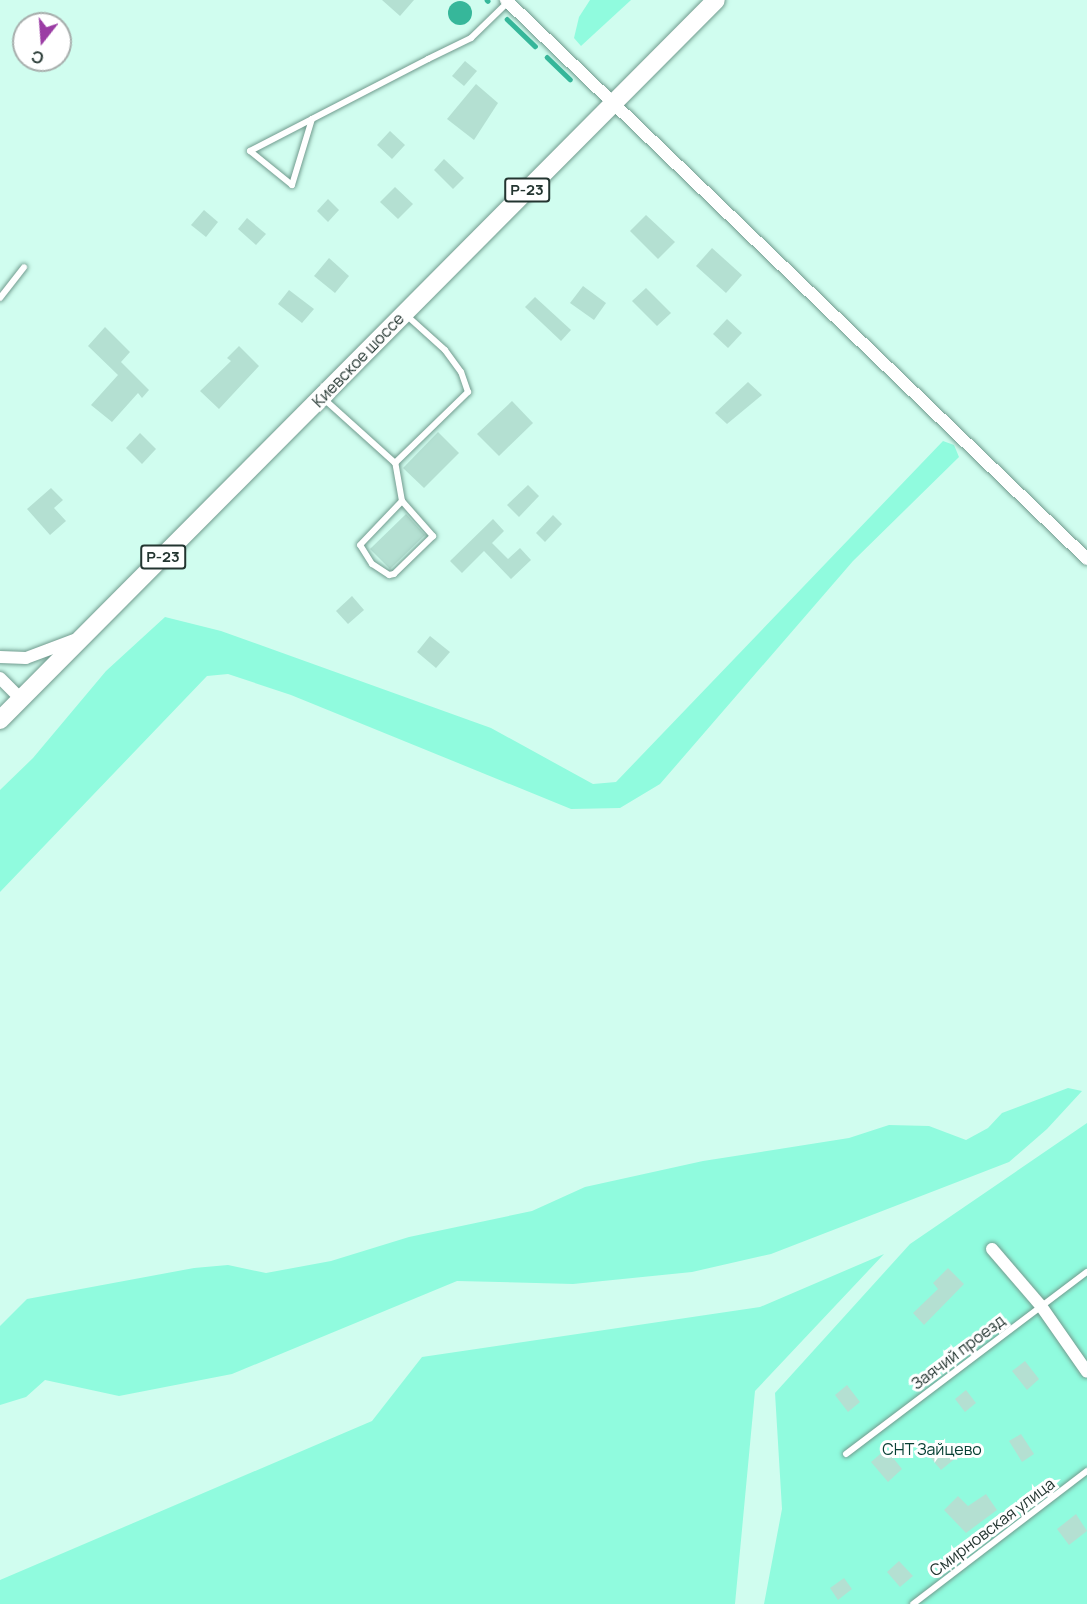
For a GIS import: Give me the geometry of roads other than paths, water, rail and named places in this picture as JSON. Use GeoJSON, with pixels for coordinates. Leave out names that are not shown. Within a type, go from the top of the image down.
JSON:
{"type":"FeatureCollection","features":[{"type":"Feature","properties":{"kind":"main road","name":"Киевское шоссе"},"geometry":{"type":"LineString","coordinates":[[0,720],[716,0]]}},
{"type":"Feature","properties":{"kind":"street"},"geometry":{"type":"LineString","coordinates":[[507,1],[1087,559]]}},
{"type":"Feature","properties":{"kind":"street"},"geometry":{"type":"LineString","coordinates":[[0,657],[26,658],[86,634]]}},
{"type":"Feature","properties":{"kind":"street"},"geometry":{"type":"LineString","coordinates":[[0,678],[21,699]]}},
{"type":"Feature","properties":{"kind":"street"},"geometry":{"type":"LineString","coordinates":[[992,1249],[1041,1306],[1087,1372]]}},
{"type":"Feature","properties":{"kind":"lane"},"geometry":{"type":"LineString","coordinates":[[312,119],[292,185],[250,151],[302,124],[471,38],[507,1]]}},
{"type":"Feature","properties":{"kind":"lane"},"geometry":{"type":"LineString","coordinates":[[0,298],[24,267]]}},
{"type":"Feature","properties":{"kind":"lane"},"geometry":{"type":"LineString","coordinates":[[395,464],[468,392],[445,350],[403,313]]}},
{"type":"Feature","properties":{"kind":"lane"},"geometry":{"type":"LineString","coordinates":[[322,396],[395,464],[402,501],[433,536],[394,574],[389,575],[372,564],[360,545],[402,501]]}},
{"type":"Feature","properties":{"kind":"lane","name":"Заячий проезд"},"geometry":{"type":"LineString","coordinates":[[846,1454],[1087,1272]]}},
{"type":"Feature","properties":{"kind":"lane","name":"Смирновская улица"},"geometry":{"type":"LineString","coordinates":[[913,1604],[1087,1471]]}},
{"type":"Feature","properties":{"kind":"waterway"},"geometry":{"type":"LineString","coordinates":[[507,19],[535,46]]}},
{"type":"Feature","properties":{"kind":"waterway"},"geometry":{"type":"LineString","coordinates":[[547,57],[570,79]]}},
{"type":"Feature","properties":{"kind":"park label","name":"СНТ Зайцево"},"geometry":{"type":"Point","coordinates":[932,1449]}}]}
